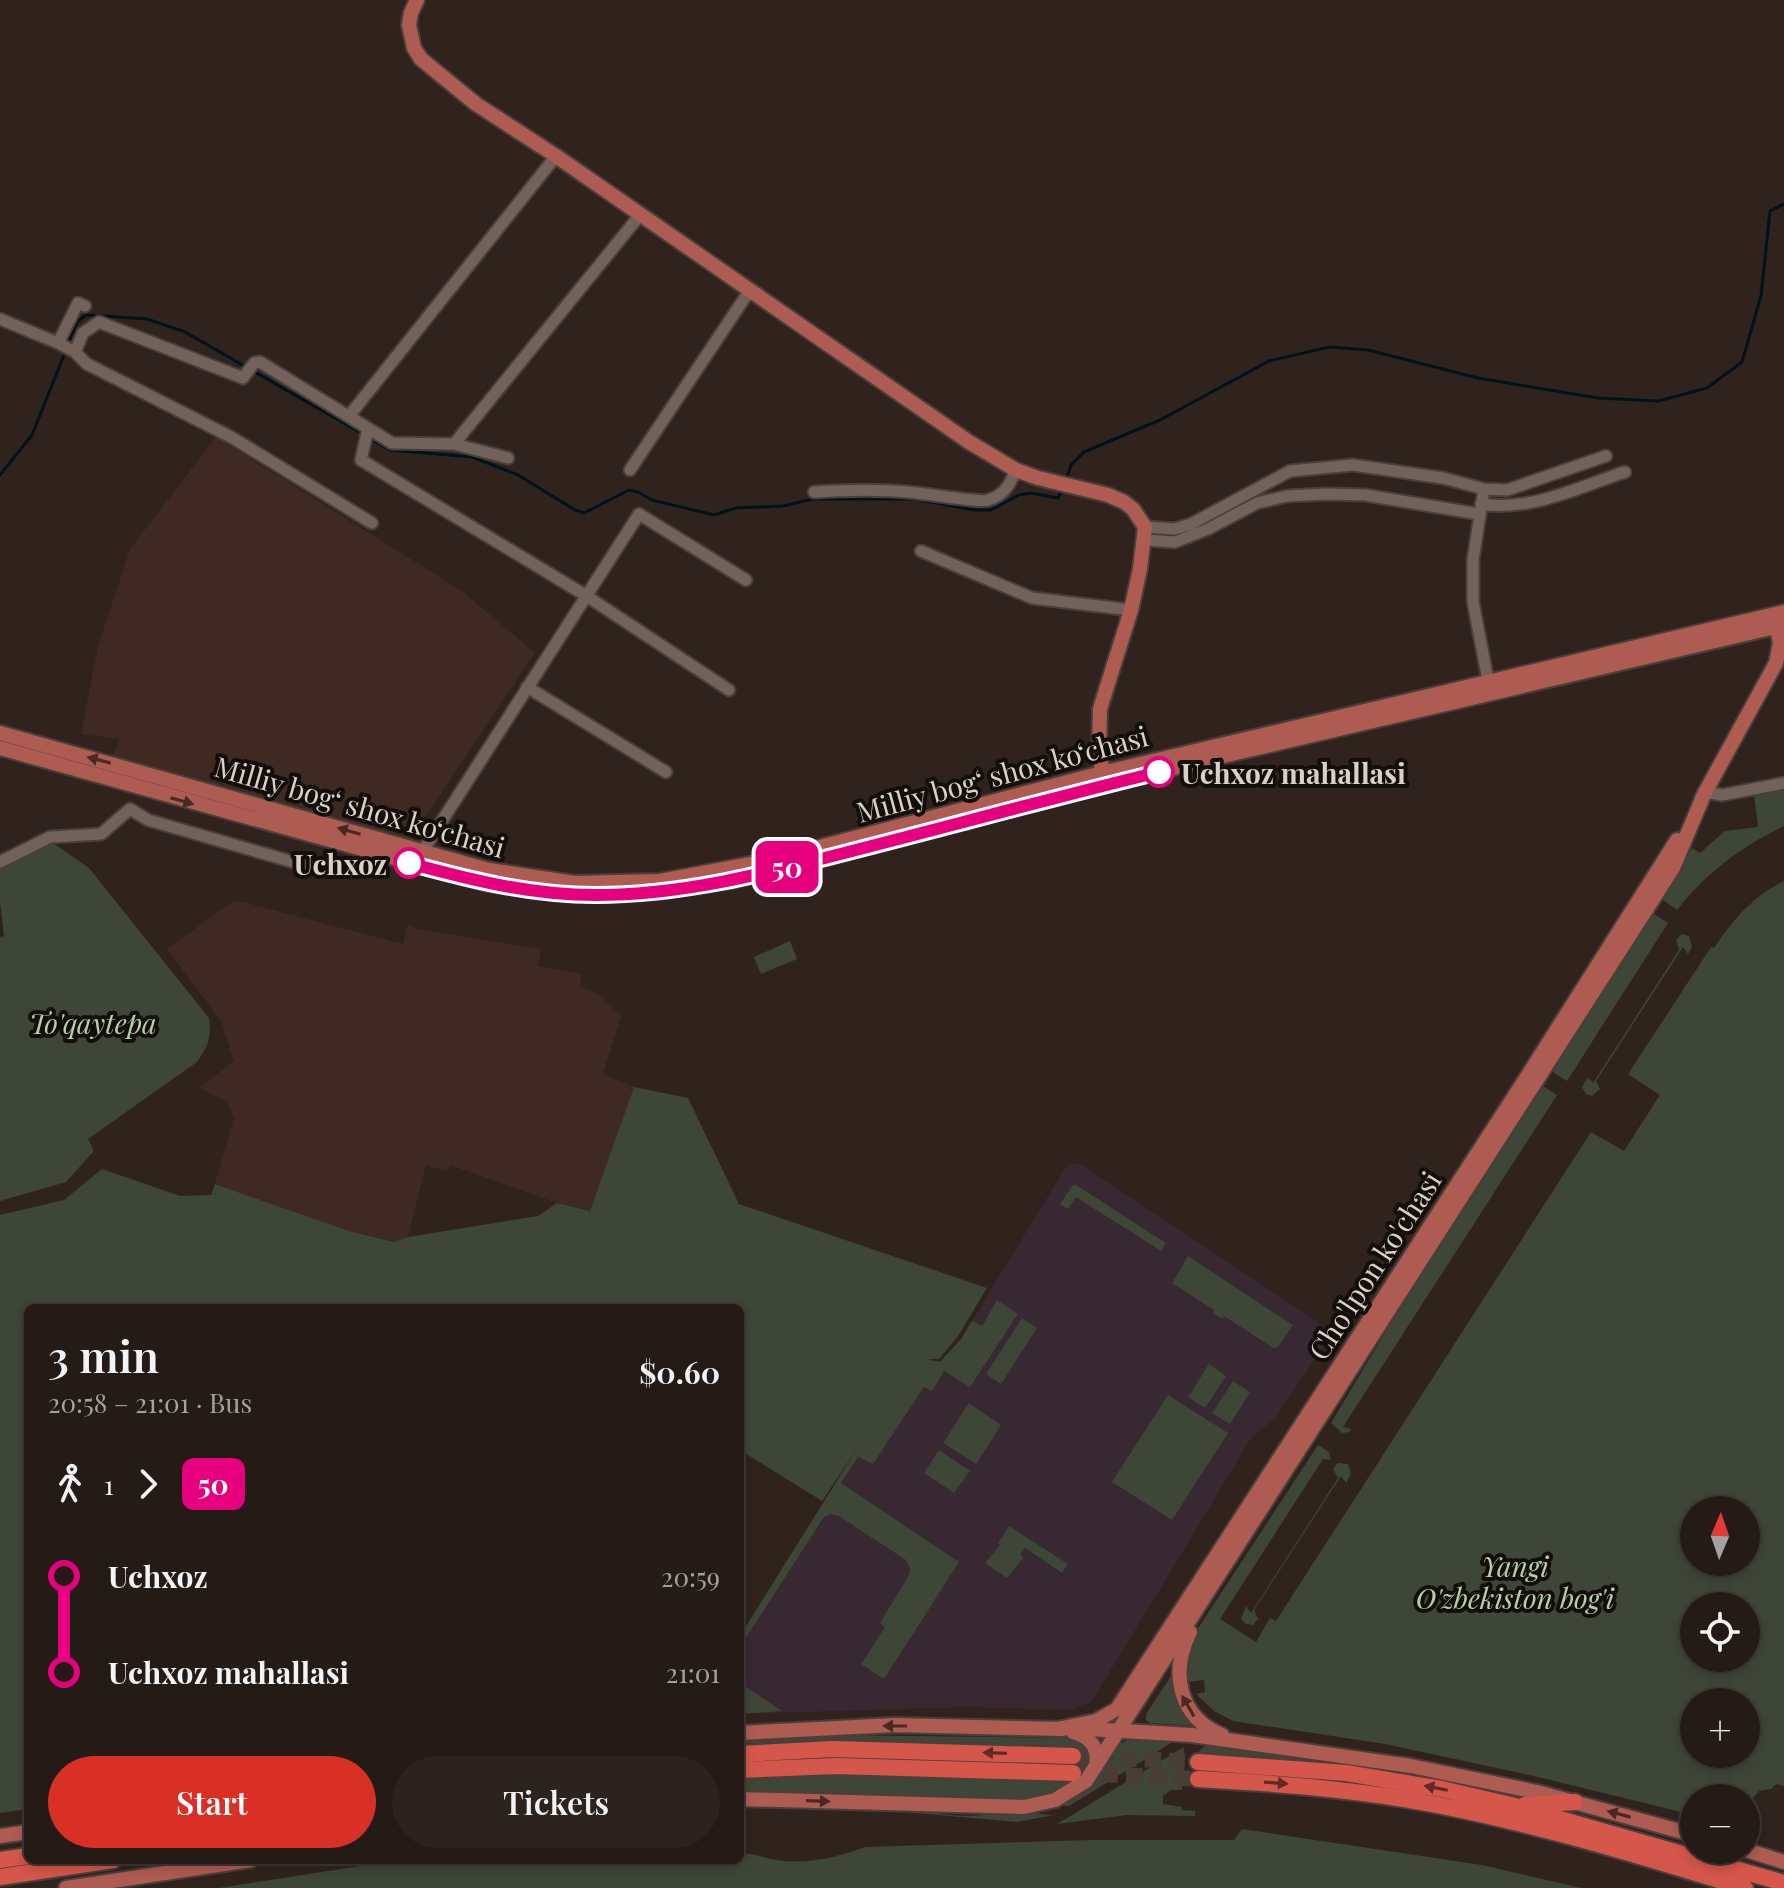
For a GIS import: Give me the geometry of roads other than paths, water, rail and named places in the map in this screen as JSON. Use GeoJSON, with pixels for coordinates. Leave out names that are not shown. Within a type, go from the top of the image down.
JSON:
{"type":"FeatureCollection","features":[{"type":"Feature","properties":{"kind":"highway"},"geometry":{"type":"LineString","coordinates":[[744,1754],[833,1749],[1073,1765],[805,1766],[744,1770]]}},
{"type":"Feature","properties":{"kind":"highway"},"geometry":{"type":"LineString","coordinates":[[1745,1888],[1510,1821],[1441,1805],[1198,1770],[1303,1769],[1442,1789],[1511,1805],[1784,1883]]}},
{"type":"Feature","properties":{"kind":"highway"},"geometry":{"type":"LineString","coordinates":[[1511,1805],[1575,1802]]}},
{"type":"Feature","properties":{"kind":"highway"},"geometry":{"type":"LineString","coordinates":[[0,1860],[24,1857]]}},
{"type":"Feature","properties":{"kind":"highway"},"geometry":{"type":"LineString","coordinates":[[0,1877],[86,1864]]}},
{"type":"Feature","properties":{"kind":"main road"},"geometry":{"type":"LineString","coordinates":[[417,0],[409,25],[410,37],[421,59],[476,104],[969,442],[1016,470],[1108,495],[1133,509],[1145,534],[1131,610],[1100,709],[1099,754],[1104,779]]}},
{"type":"Feature","properties":{"kind":"main road","name":"Milliy bog‘ shox ko‘chasi"},"geometry":{"type":"LineString","coordinates":[[1370,715],[1488,680],[1780,620]]}},
{"type":"Feature","properties":{"kind":"main road","name":"Milliy bog‘ shox ko‘chasi"},"geometry":{"type":"LineString","coordinates":[[0,733],[489,870],[544,880],[614,883],[677,879],[766,861],[1305,730],[1780,620]]}},
{"type":"Feature","properties":{"kind":"main road","name":"Cho'lpon ko'chasi"},"geometry":{"type":"LineString","coordinates":[[1057,1729],[1096,1721],[1117,1709],[1664,862],[1776,663],[1780,620]]}},
{"type":"Feature","properties":{"kind":"main road","name":"Milliy bog‘ shox ko‘chasi"},"geometry":{"type":"LineString","coordinates":[[0,748],[484,883],[542,892],[634,894],[685,889],[763,873],[1104,779]]}},
{"type":"Feature","properties":{"kind":"main road","name":"Cho'lpon ko'chasi"},"geometry":{"type":"LineString","coordinates":[[744,1799],[1024,1807],[1066,1795],[1086,1781],[1673,868],[1705,792]]}},
{"type":"Feature","properties":{"kind":"main road"},"geometry":{"type":"LineString","coordinates":[[277,827],[281,812]]}},
{"type":"Feature","properties":{"kind":"main road"},"geometry":{"type":"LineString","coordinates":[[1233,1552],[1184,1645],[1179,1683],[1187,1707],[1201,1723],[1222,1735],[1253,1743]]}},
{"type":"Feature","properties":{"kind":"main road"},"geometry":{"type":"LineString","coordinates":[[744,1733],[895,1725],[1120,1729],[1253,1743],[1426,1769],[1575,1802],[1680,1831]]}},
{"type":"Feature","properties":{"kind":"main road"},"geometry":{"type":"LineString","coordinates":[[1057,1729],[1090,1740],[1097,1753],[1096,1768]]}},
{"type":"Feature","properties":{"kind":"main road"},"geometry":{"type":"LineString","coordinates":[[0,1836],[24,1833]]}},
{"type":"Feature","properties":{"kind":"main road"},"geometry":{"type":"LineString","coordinates":[[1760,1854],[1784,1862]]}},
{"type":"Feature","properties":{"kind":"main road"},"geometry":{"type":"LineString","coordinates":[[66,1888],[225,1864]]}},
{"type":"Feature","properties":{"kind":"street"},"geometry":{"type":"LineString","coordinates":[[349,416],[556,156]]}},
{"type":"Feature","properties":{"kind":"street"},"geometry":{"type":"LineString","coordinates":[[454,444],[640,215]]}},
{"type":"Feature","properties":{"kind":"street"},"geometry":{"type":"LineString","coordinates":[[630,470],[750,290]]}},
{"type":"Feature","properties":{"kind":"street"},"geometry":{"type":"LineString","coordinates":[[58,343],[78,303],[85,306]]}},
{"type":"Feature","properties":{"kind":"street"},"geometry":{"type":"LineString","coordinates":[[0,319],[58,343],[75,352],[87,364],[231,437],[372,523]]}},
{"type":"Feature","properties":{"kind":"street"},"geometry":{"type":"LineString","coordinates":[[75,352],[83,333],[99,322],[243,378],[254,363],[260,362],[349,416],[367,434],[392,443],[454,444],[508,458]]}},
{"type":"Feature","properties":{"kind":"street"},"geometry":{"type":"LineString","coordinates":[[367,434],[361,460],[585,595],[729,690]]}},
{"type":"Feature","properties":{"kind":"street"},"geometry":{"type":"LineString","coordinates":[[1145,534],[1191,524],[1290,471],[1353,465],[1443,478],[1484,489],[1507,490],[1606,456]]}},
{"type":"Feature","properties":{"kind":"street"},"geometry":{"type":"LineString","coordinates":[[814,492],[902,492],[988,501],[1008,489],[1016,470]]}},
{"type":"Feature","properties":{"kind":"street"},"geometry":{"type":"LineString","coordinates":[[1145,534],[1175,542],[1208,529],[1257,503],[1287,496],[1365,495],[1480,509],[1522,506],[1625,472]]}},
{"type":"Feature","properties":{"kind":"street"},"geometry":{"type":"LineString","coordinates":[[1484,489],[1473,560],[1473,602],[1488,680]]}},
{"type":"Feature","properties":{"kind":"street"},"geometry":{"type":"LineString","coordinates":[[422,852],[639,514],[746,580]]}},
{"type":"Feature","properties":{"kind":"street"},"geometry":{"type":"LineString","coordinates":[[921,551],[1032,598],[1131,610]]}},
{"type":"Feature","properties":{"kind":"street"},"geometry":{"type":"LineString","coordinates":[[527,687],[666,772]]}},
{"type":"Feature","properties":{"kind":"street"},"geometry":{"type":"LineString","coordinates":[[1705,792],[1722,795],[1784,783]]}},
{"type":"Feature","properties":{"kind":"street"},"geometry":{"type":"LineString","coordinates":[[0,862],[50,837],[101,834],[130,809],[139,789]]}},
{"type":"Feature","properties":{"kind":"street"},"geometry":{"type":"LineString","coordinates":[[130,809],[148,820],[307,866]]}},
{"type":"Feature","properties":{"kind":"waterway"},"geometry":{"type":"LineString","coordinates":[[1067,477],[1071,465],[1084,452],[1160,420],[1269,361],[1329,347],[1368,350],[1478,378],[1598,398],[1658,401],[1707,388],[1742,362],[1761,296],[1770,211],[1784,204]]}},
{"type":"Feature","properties":{"kind":"waterway"},"geometry":{"type":"LineString","coordinates":[[68,343],[77,322],[86,315],[147,319],[185,332],[363,434]]}},
{"type":"Feature","properties":{"kind":"waterway"},"geometry":{"type":"LineString","coordinates":[[0,475],[32,435],[66,350]]}},
{"type":"Feature","properties":{"kind":"waterway"},"geometry":{"type":"LineString","coordinates":[[369,438],[390,450],[472,457],[518,475],[584,513],[629,490],[652,500],[714,515],[736,508],[783,506],[813,499],[914,499],[974,510],[991,510],[1019,495],[1031,493],[1058,498],[1060,494]]}},
{"type":"Feature","properties":{"kind":"tunnel"},"geometry":{"type":"LineString","coordinates":[[1073,1756],[1198,1762]]}},
{"type":"Feature","properties":{"kind":"tunnel"},"geometry":{"type":"LineString","coordinates":[[1078,1773],[1198,1779]]}},
{"type":"Feature","properties":{"kind":"place","name":"Uchxoz mahallasi"},"geometry":{"type":"Point","coordinates":[1159,772]}},
{"type":"Feature","properties":{"kind":"place","name":"Uchxoz"},"geometry":{"type":"Point","coordinates":[409,863]}},
{"type":"Feature","properties":{"kind":"park label","name":"To'qaytepa"},"geometry":{"type":"Point","coordinates":[93,1022]}},
{"type":"Feature","properties":{"kind":"park label","name":"Yangi O'zbekiston bog'i"},"geometry":{"type":"Point","coordinates":[1515,1581]}}]}
